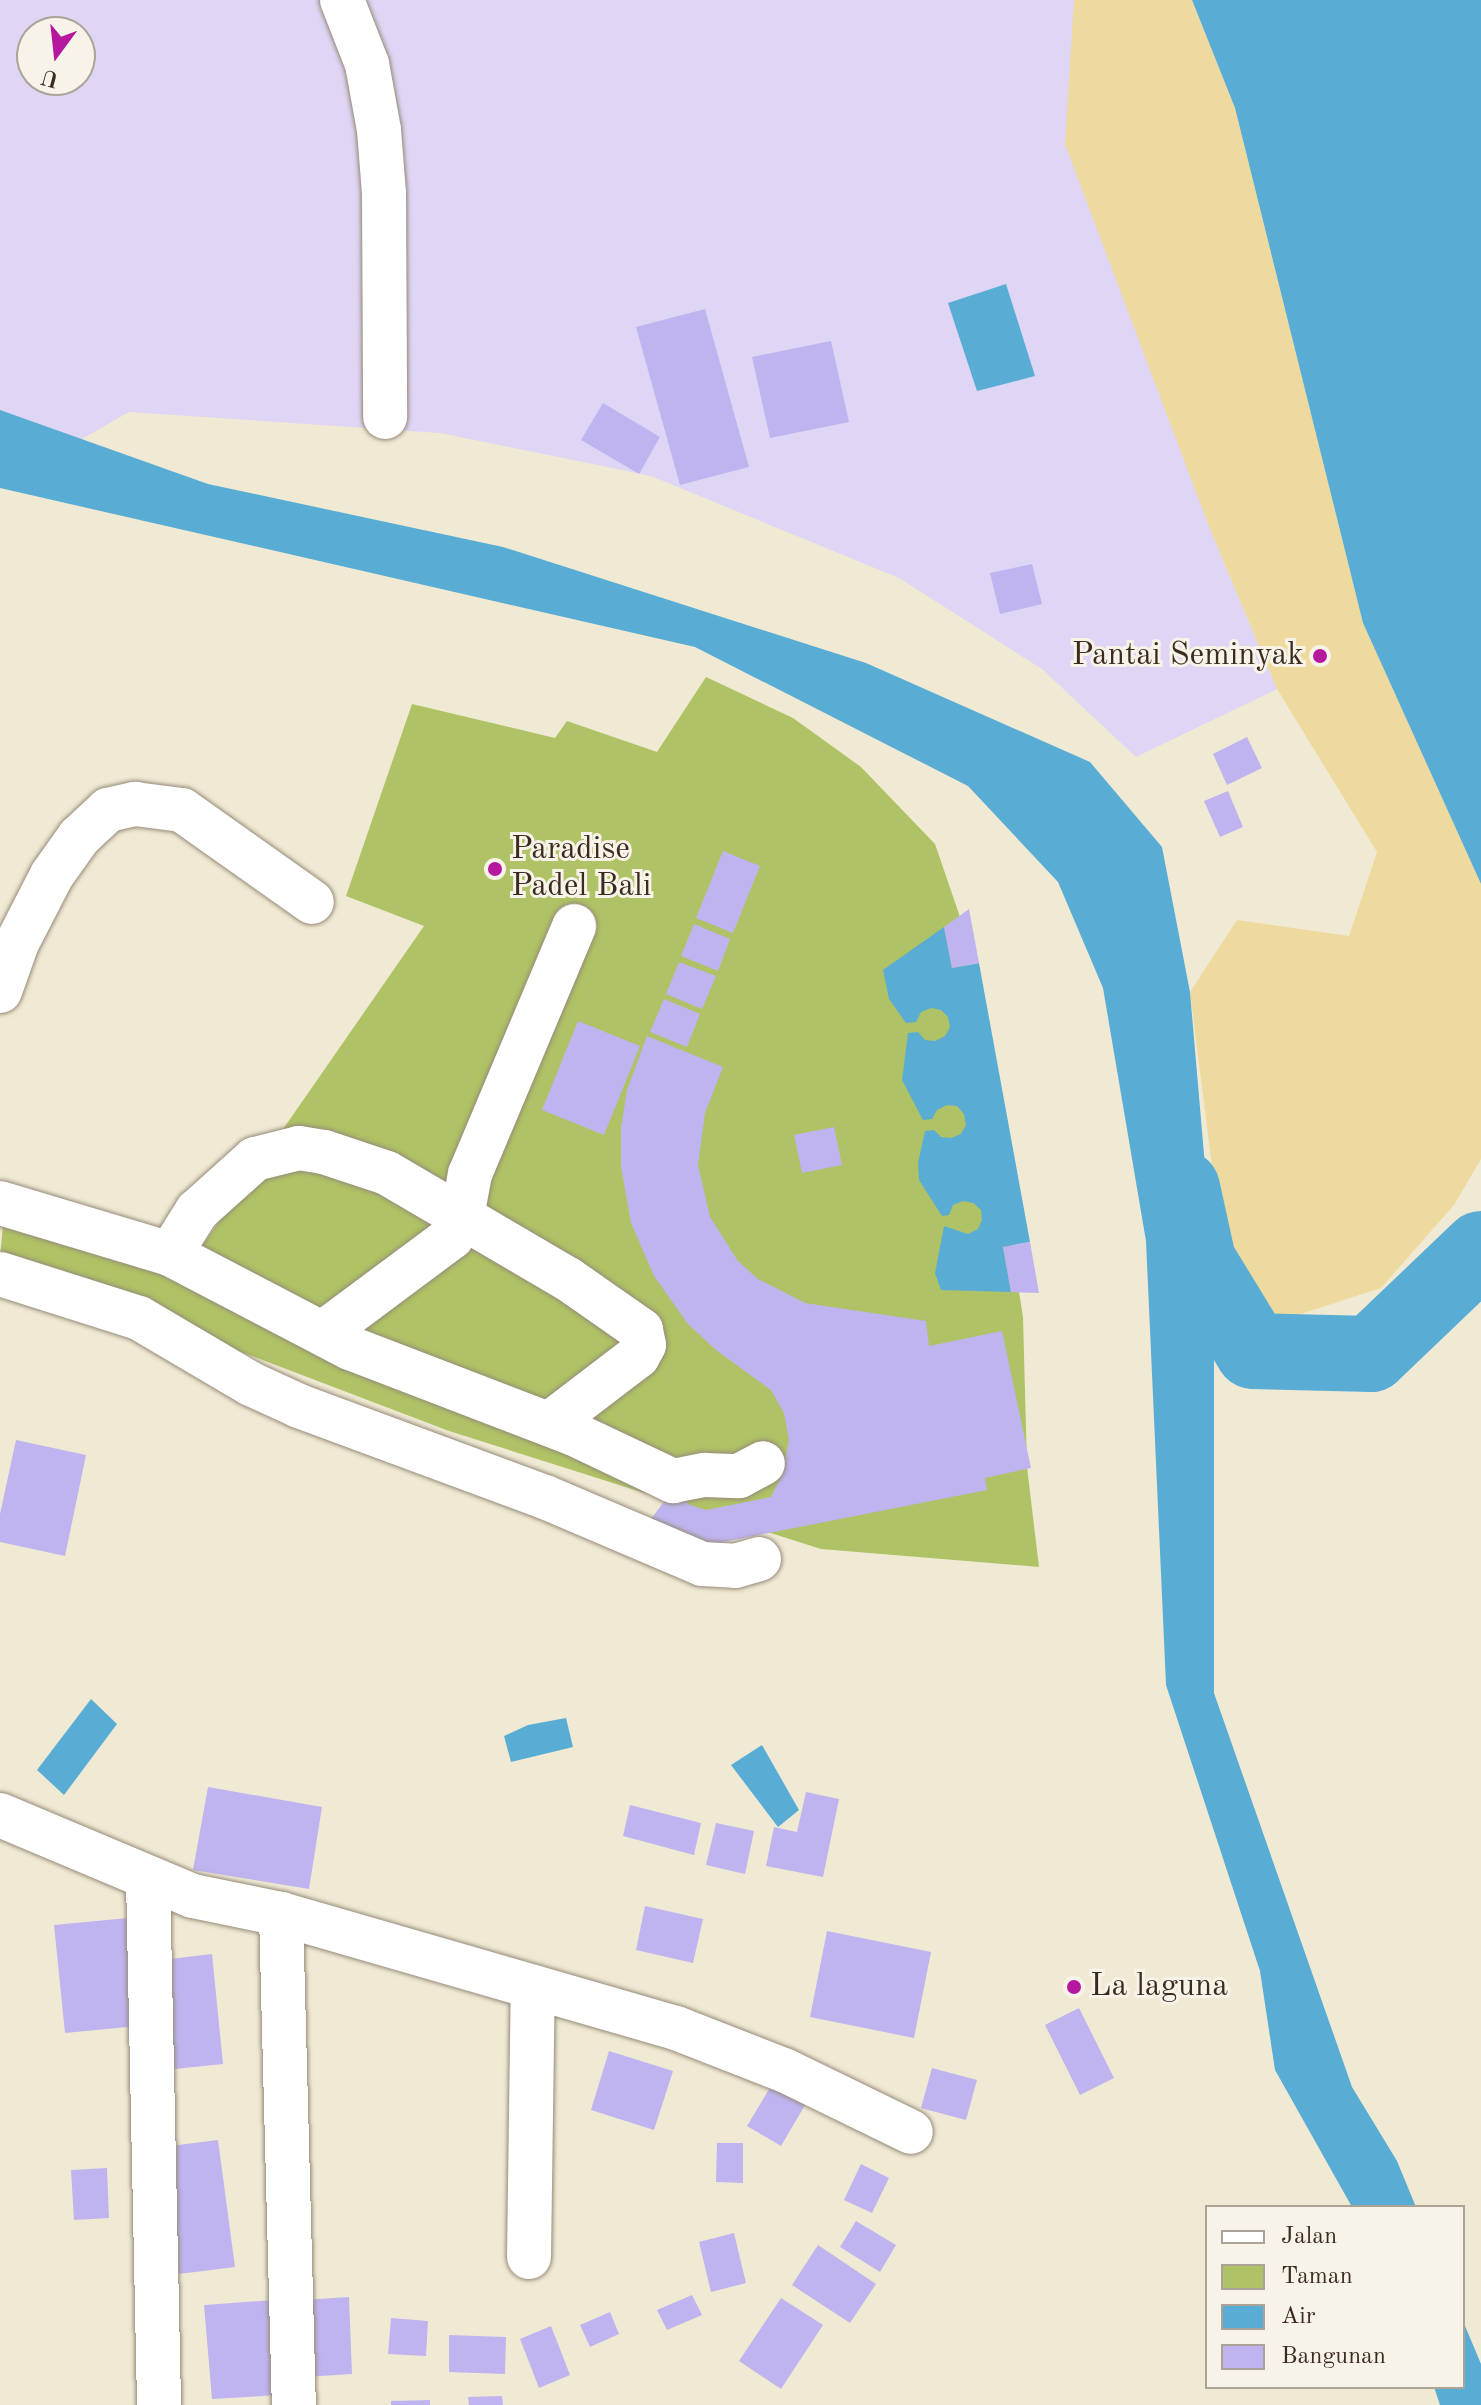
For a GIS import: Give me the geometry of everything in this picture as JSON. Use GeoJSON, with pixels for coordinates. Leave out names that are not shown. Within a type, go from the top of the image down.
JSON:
{"type":"FeatureCollection","features":[{"type":"Feature","properties":{"kind":"street"},"geometry":{"type":"LineString","coordinates":[[342,0],[367,64],[379,130],[384,194],[385,417]]}},
{"type":"Feature","properties":{"kind":"street"},"geometry":{"type":"LineString","coordinates":[[0,991],[17,943],[52,875],[79,837],[108,810],[135,804],[182,810],[312,902]]}},
{"type":"Feature","properties":{"kind":"street"},"geometry":{"type":"LineString","coordinates":[[323,1333],[452,1237],[462,1217],[470,1174],[574,926]]}},
{"type":"Feature","properties":{"kind":"street"},"geometry":{"type":"LineString","coordinates":[[170,1254],[197,1211],[226,1181],[255,1159],[299,1148],[324,1152],[387,1173],[568,1279],[641,1330],[644,1345],[638,1356],[549,1424]]}},
{"type":"Feature","properties":{"kind":"street"},"geometry":{"type":"LineString","coordinates":[[0,1203],[170,1254],[394,1367],[549,1424],[673,1481],[705,1475],[739,1476],[763,1463]]}},
{"type":"Feature","properties":{"kind":"street"},"geometry":{"type":"LineString","coordinates":[[0,1274],[139,1318],[251,1384],[299,1406],[545,1497],[702,1564],[735,1566],[759,1559]]}},
{"type":"Feature","properties":{"kind":"street"},"geometry":{"type":"LineString","coordinates":[[0,1815],[193,1896],[281,1914],[676,2028],[784,2070],[911,2132]]}},
{"type":"Feature","properties":{"kind":"street"},"geometry":{"type":"LineString","coordinates":[[148,1878],[159,2405]]}},
{"type":"Feature","properties":{"kind":"street"},"geometry":{"type":"LineString","coordinates":[[281,1914],[294,2405]]}},
{"type":"Feature","properties":{"kind":"street"},"geometry":{"type":"LineString","coordinates":[[529,2257],[533,1987]]}},
{"type":"Feature","properties":{"kind":"shaded area"},"geometry":{"type":"Polygon","coordinates":[[[0,0],[1074,0],[1208,524],[1277,689],[1136,757],[1042,669],[899,578],[651,476],[440,433],[129,412],[0,486],[0,0]]]}},
{"type":"Feature","properties":{"kind":"green space"},"geometry":{"type":"Polygon","coordinates":[[[706,677],[793,718],[861,767],[935,844],[959,914],[1023,1317],[1027,1467],[1039,1567],[821,1549],[449,1431],[0,1260],[4,1211],[193,1259],[424,926],[346,896],[412,704],[555,738],[567,721],[657,752],[706,677]]]}},
{"type":"Feature","properties":{"kind":"sand","name":"Pantai Seminyak"},"geometry":{"type":"Polygon","coordinates":[[[1074,0],[1192,0],[1235,108],[1363,623],[1481,884],[1481,1159],[1454,1205],[1381,1288],[1282,1320],[1225,1270],[1190,992],[1237,920],[1349,936],[1377,852],[1277,689],[1208,524],[1065,144],[1074,0]]]}},
{"type":"Feature","properties":{"kind":"water"},"geometry":{"type":"Polygon","coordinates":[[[1192,0],[1481,0],[1481,884],[1363,623],[1235,108],[1192,0]]]}},
{"type":"Feature","properties":{"kind":"water"},"geometry":{"type":"Polygon","coordinates":[[[1006,284],[1035,376],[977,391],[948,303],[1006,284]]]}},
{"type":"Feature","properties":{"kind":"water"},"geometry":{"type":"Polygon","coordinates":[[[0,410],[208,484],[503,547],[866,663],[1090,762],[1162,847],[1190,992],[1214,1270],[1214,1693],[1352,2087],[1397,2161],[1415,2205],[1351,2205],[1275,2070],[1260,1971],[1166,1685],[1146,1241],[1103,988],[1058,882],[968,786],[695,647],[0,488],[0,410]]]}},
{"type":"Feature","properties":{"kind":"water"},"geometry":{"type":"Polygon","coordinates":[[[944,927],[952,968],[979,963],[1030,1242],[1003,1247],[1011,1292],[941,1290],[935,1273],[944,1226],[968,1234],[978,1229],[982,1220],[981,1210],[973,1203],[963,1201],[953,1205],[949,1215],[942,1216],[919,1180],[918,1163],[925,1131],[934,1130],[941,1137],[951,1138],[961,1134],[966,1125],[964,1114],[957,1106],[947,1105],[937,1110],[932,1119],[923,1120],[902,1080],[908,1033],[918,1032],[925,1040],[935,1041],[945,1036],[950,1027],[948,1017],[941,1010],[931,1008],[921,1012],[916,1022],[906,1023],[889,999],[883,970],[944,927]]]}},
{"type":"Feature","properties":{"kind":"water"},"geometry":{"type":"Polygon","coordinates":[[[91,1699],[117,1724],[64,1795],[37,1770],[91,1699]]]}},
{"type":"Feature","properties":{"kind":"water"},"geometry":{"type":"Polygon","coordinates":[[[566,1718],[573,1747],[511,1762],[504,1736],[528,1725],[566,1718]]]}},
{"type":"Feature","properties":{"kind":"water"},"geometry":{"type":"Polygon","coordinates":[[[762,1745],[799,1810],[778,1827],[731,1765],[762,1745]]]}},
{"type":"Feature","properties":{"kind":"water"},"geometry":{"type":"Polygon","coordinates":[[[1465,2326],[1481,2364],[1481,2405],[1440,2405],[1435,2389],[1465,2389],[1465,2326]]]}},
{"type":"Feature","properties":{"kind":"building"},"geometry":{"type":"Polygon","coordinates":[[[705,309],[749,467],[680,485],[636,327],[705,309]]]}},
{"type":"Feature","properties":{"kind":"building"},"geometry":{"type":"Polygon","coordinates":[[[831,341],[849,422],[770,438],[752,357],[831,341]]]}},
{"type":"Feature","properties":{"kind":"building"},"geometry":{"type":"Polygon","coordinates":[[[603,403],[660,437],[639,474],[581,440],[603,403]]]}},
{"type":"Feature","properties":{"kind":"building"},"geometry":{"type":"Polygon","coordinates":[[[1032,564],[1042,604],[1000,614],[990,573],[1032,564]]]}},
{"type":"Feature","properties":{"kind":"building"},"geometry":{"type":"Polygon","coordinates":[[[1247,737],[1262,768],[1227,785],[1213,754],[1247,737]]]}},
{"type":"Feature","properties":{"kind":"building"},"geometry":{"type":"Polygon","coordinates":[[[1228,791],[1243,827],[1220,837],[1204,801],[1228,791]]]}},
{"type":"Feature","properties":{"kind":"building"},"geometry":{"type":"Polygon","coordinates":[[[723,851],[760,866],[733,933],[696,918],[723,851]]]}},
{"type":"Feature","properties":{"kind":"building"},"geometry":{"type":"Polygon","coordinates":[[[969,909],[979,963],[952,968],[944,927],[969,909]]]}},
{"type":"Feature","properties":{"kind":"building"},"geometry":{"type":"Polygon","coordinates":[[[694,924],[730,939],[718,971],[681,956],[694,924]]]}},
{"type":"Feature","properties":{"kind":"building"},"geometry":{"type":"Polygon","coordinates":[[[679,962],[716,976],[702,1009],[666,994],[679,962]]]}},
{"type":"Feature","properties":{"kind":"building"},"geometry":{"type":"Polygon","coordinates":[[[664,999],[700,1014],[687,1047],[650,1032],[664,999]]]}},
{"type":"Feature","properties":{"kind":"building"},"geometry":{"type":"Polygon","coordinates":[[[578,1021],[640,1046],[604,1135],[542,1110],[578,1021]]]}},
{"type":"Feature","properties":{"kind":"building"},"geometry":{"type":"Polygon","coordinates":[[[647,1036],[723,1067],[705,1113],[698,1165],[710,1217],[738,1261],[758,1279],[805,1303],[926,1321],[929,1346],[1002,1331],[1031,1468],[985,1478],[987,1490],[713,1544],[695,1543],[651,1519],[672,1491],[690,1505],[706,1510],[771,1497],[782,1475],[789,1440],[784,1413],[771,1390],[716,1350],[688,1324],[654,1276],[631,1223],[621,1167],[621,1128],[627,1090],[647,1036]]]}},
{"type":"Feature","properties":{"kind":"building"},"geometry":{"type":"Polygon","coordinates":[[[834,1127],[842,1165],[802,1173],[794,1135],[834,1127]]]}},
{"type":"Feature","properties":{"kind":"building"},"geometry":{"type":"Polygon","coordinates":[[[1030,1242],[1039,1293],[1011,1292],[1003,1247],[1030,1242]]]}},
{"type":"Feature","properties":{"kind":"building"},"geometry":{"type":"Polygon","coordinates":[[[16,1440],[86,1455],[65,1556],[0,1542],[0,1514],[16,1440]]]}},
{"type":"Feature","properties":{"kind":"building"},"geometry":{"type":"Polygon","coordinates":[[[208,1787],[322,1807],[309,1889],[193,1870],[208,1787]]]}},
{"type":"Feature","properties":{"kind":"building"},"geometry":{"type":"Polygon","coordinates":[[[806,1792],[839,1799],[823,1877],[766,1866],[774,1827],[797,1832],[806,1792]]]}},
{"type":"Feature","properties":{"kind":"building"},"geometry":{"type":"Polygon","coordinates":[[[630,1805],[701,1823],[694,1855],[623,1836],[630,1805]]]}},
{"type":"Feature","properties":{"kind":"building"},"geometry":{"type":"Polygon","coordinates":[[[716,1823],[754,1831],[745,1874],[706,1865],[716,1823]]]}},
{"type":"Feature","properties":{"kind":"building"},"geometry":{"type":"Polygon","coordinates":[[[645,1906],[703,1919],[693,1963],[636,1950],[645,1906]]]}},
{"type":"Feature","properties":{"kind":"building"},"geometry":{"type":"Polygon","coordinates":[[[128,1918],[138,2026],[65,2033],[54,1925],[128,1918]]]}},
{"type":"Feature","properties":{"kind":"building"},"geometry":{"type":"Polygon","coordinates":[[[827,1931],[931,1952],[914,2038],[810,2017],[827,1931]]]}},
{"type":"Feature","properties":{"kind":"building"},"geometry":{"type":"Polygon","coordinates":[[[212,1954],[223,2064],[165,2070],[153,1961],[212,1954]]]}},
{"type":"Feature","properties":{"kind":"building"},"geometry":{"type":"Polygon","coordinates":[[[1079,2008],[1114,2078],[1080,2095],[1045,2025],[1079,2008]]]}},
{"type":"Feature","properties":{"kind":"building"},"geometry":{"type":"Polygon","coordinates":[[[609,2051],[673,2071],[654,2130],[591,2110],[609,2051]]]}},
{"type":"Feature","properties":{"kind":"building"},"geometry":{"type":"Polygon","coordinates":[[[932,2068],[977,2080],[966,2120],[921,2108],[932,2068]]]}},
{"type":"Feature","properties":{"kind":"building"},"geometry":{"type":"Polygon","coordinates":[[[774,2081],[808,2100],[781,2146],[747,2126],[774,2081]]]}},
{"type":"Feature","properties":{"kind":"building"},"geometry":{"type":"Polygon","coordinates":[[[218,2140],[235,2267],[179,2274],[162,2147],[218,2140]]]}},
{"type":"Feature","properties":{"kind":"building"},"geometry":{"type":"Polygon","coordinates":[[[717,2143],[743,2143],[743,2183],[716,2182],[717,2143]]]}},
{"type":"Feature","properties":{"kind":"building"},"geometry":{"type":"Polygon","coordinates":[[[861,2164],[889,2178],[872,2213],[844,2200],[861,2164]]]}},
{"type":"Feature","properties":{"kind":"building"},"geometry":{"type":"Polygon","coordinates":[[[107,2168],[109,2218],[74,2220],[71,2170],[107,2168]]]}},
{"type":"Feature","properties":{"kind":"building"},"geometry":{"type":"Polygon","coordinates":[[[856,2221],[896,2245],[880,2272],[840,2247],[856,2221]]]}},
{"type":"Feature","properties":{"kind":"building"},"geometry":{"type":"Polygon","coordinates":[[[734,2233],[746,2283],[711,2292],[699,2242],[734,2233]]]}},
{"type":"Feature","properties":{"kind":"building"},"geometry":{"type":"Polygon","coordinates":[[[818,2245],[876,2284],[850,2323],[792,2285],[818,2245]]]}},
{"type":"Feature","properties":{"kind":"building"},"geometry":{"type":"Polygon","coordinates":[[[692,2295],[702,2315],[667,2330],[657,2310],[692,2295]]]}},
{"type":"Feature","properties":{"kind":"building"},"geometry":{"type":"Polygon","coordinates":[[[349,2297],[352,2374],[305,2377],[302,2300],[349,2297]]]}},
{"type":"Feature","properties":{"kind":"building"},"geometry":{"type":"Polygon","coordinates":[[[781,2298],[823,2325],[781,2389],[739,2361],[781,2298]]]}},
{"type":"Feature","properties":{"kind":"building"},"geometry":{"type":"Polygon","coordinates":[[[274,2300],[280,2395],[212,2399],[204,2305],[274,2300]]]}},
{"type":"Feature","properties":{"kind":"building"},"geometry":{"type":"Polygon","coordinates":[[[610,2312],[619,2334],[590,2347],[580,2325],[610,2312]]]}},
{"type":"Feature","properties":{"kind":"building"},"geometry":{"type":"Polygon","coordinates":[[[391,2318],[428,2321],[426,2356],[388,2354],[391,2318]]]}},
{"type":"Feature","properties":{"kind":"building"},"geometry":{"type":"Polygon","coordinates":[[[551,2326],[570,2375],[539,2388],[520,2339],[551,2326]]]}},
{"type":"Feature","properties":{"kind":"building"},"geometry":{"type":"Polygon","coordinates":[[[449,2335],[506,2337],[505,2374],[449,2372],[449,2335]]]}},
{"type":"Feature","properties":{"kind":"building"},"geometry":{"type":"Polygon","coordinates":[[[502,2396],[503,2405],[469,2405],[468,2397],[502,2396]]]}},
{"type":"Feature","properties":{"kind":"building"},"geometry":{"type":"Polygon","coordinates":[[[430,2400],[430,2405],[391,2405],[391,2401],[430,2400]]]}},
{"type":"Feature","properties":{"kind":"waterway"},"geometry":{"type":"LineString","coordinates":[[1182,1188],[1198,1261],[1253,1351],[1371,1354],[1481,1249]]}},
{"type":"Feature","properties":{"kind":"place","name":"Pantai Seminyak"},"geometry":{"type":"Point","coordinates":[1320,656]}},
{"type":"Feature","properties":{"kind":"place","name":"Paradise Padel Bali"},"geometry":{"type":"Point","coordinates":[495,869]}},
{"type":"Feature","properties":{"kind":"place","name":"La laguna"},"geometry":{"type":"Point","coordinates":[1074,1987]}}]}
